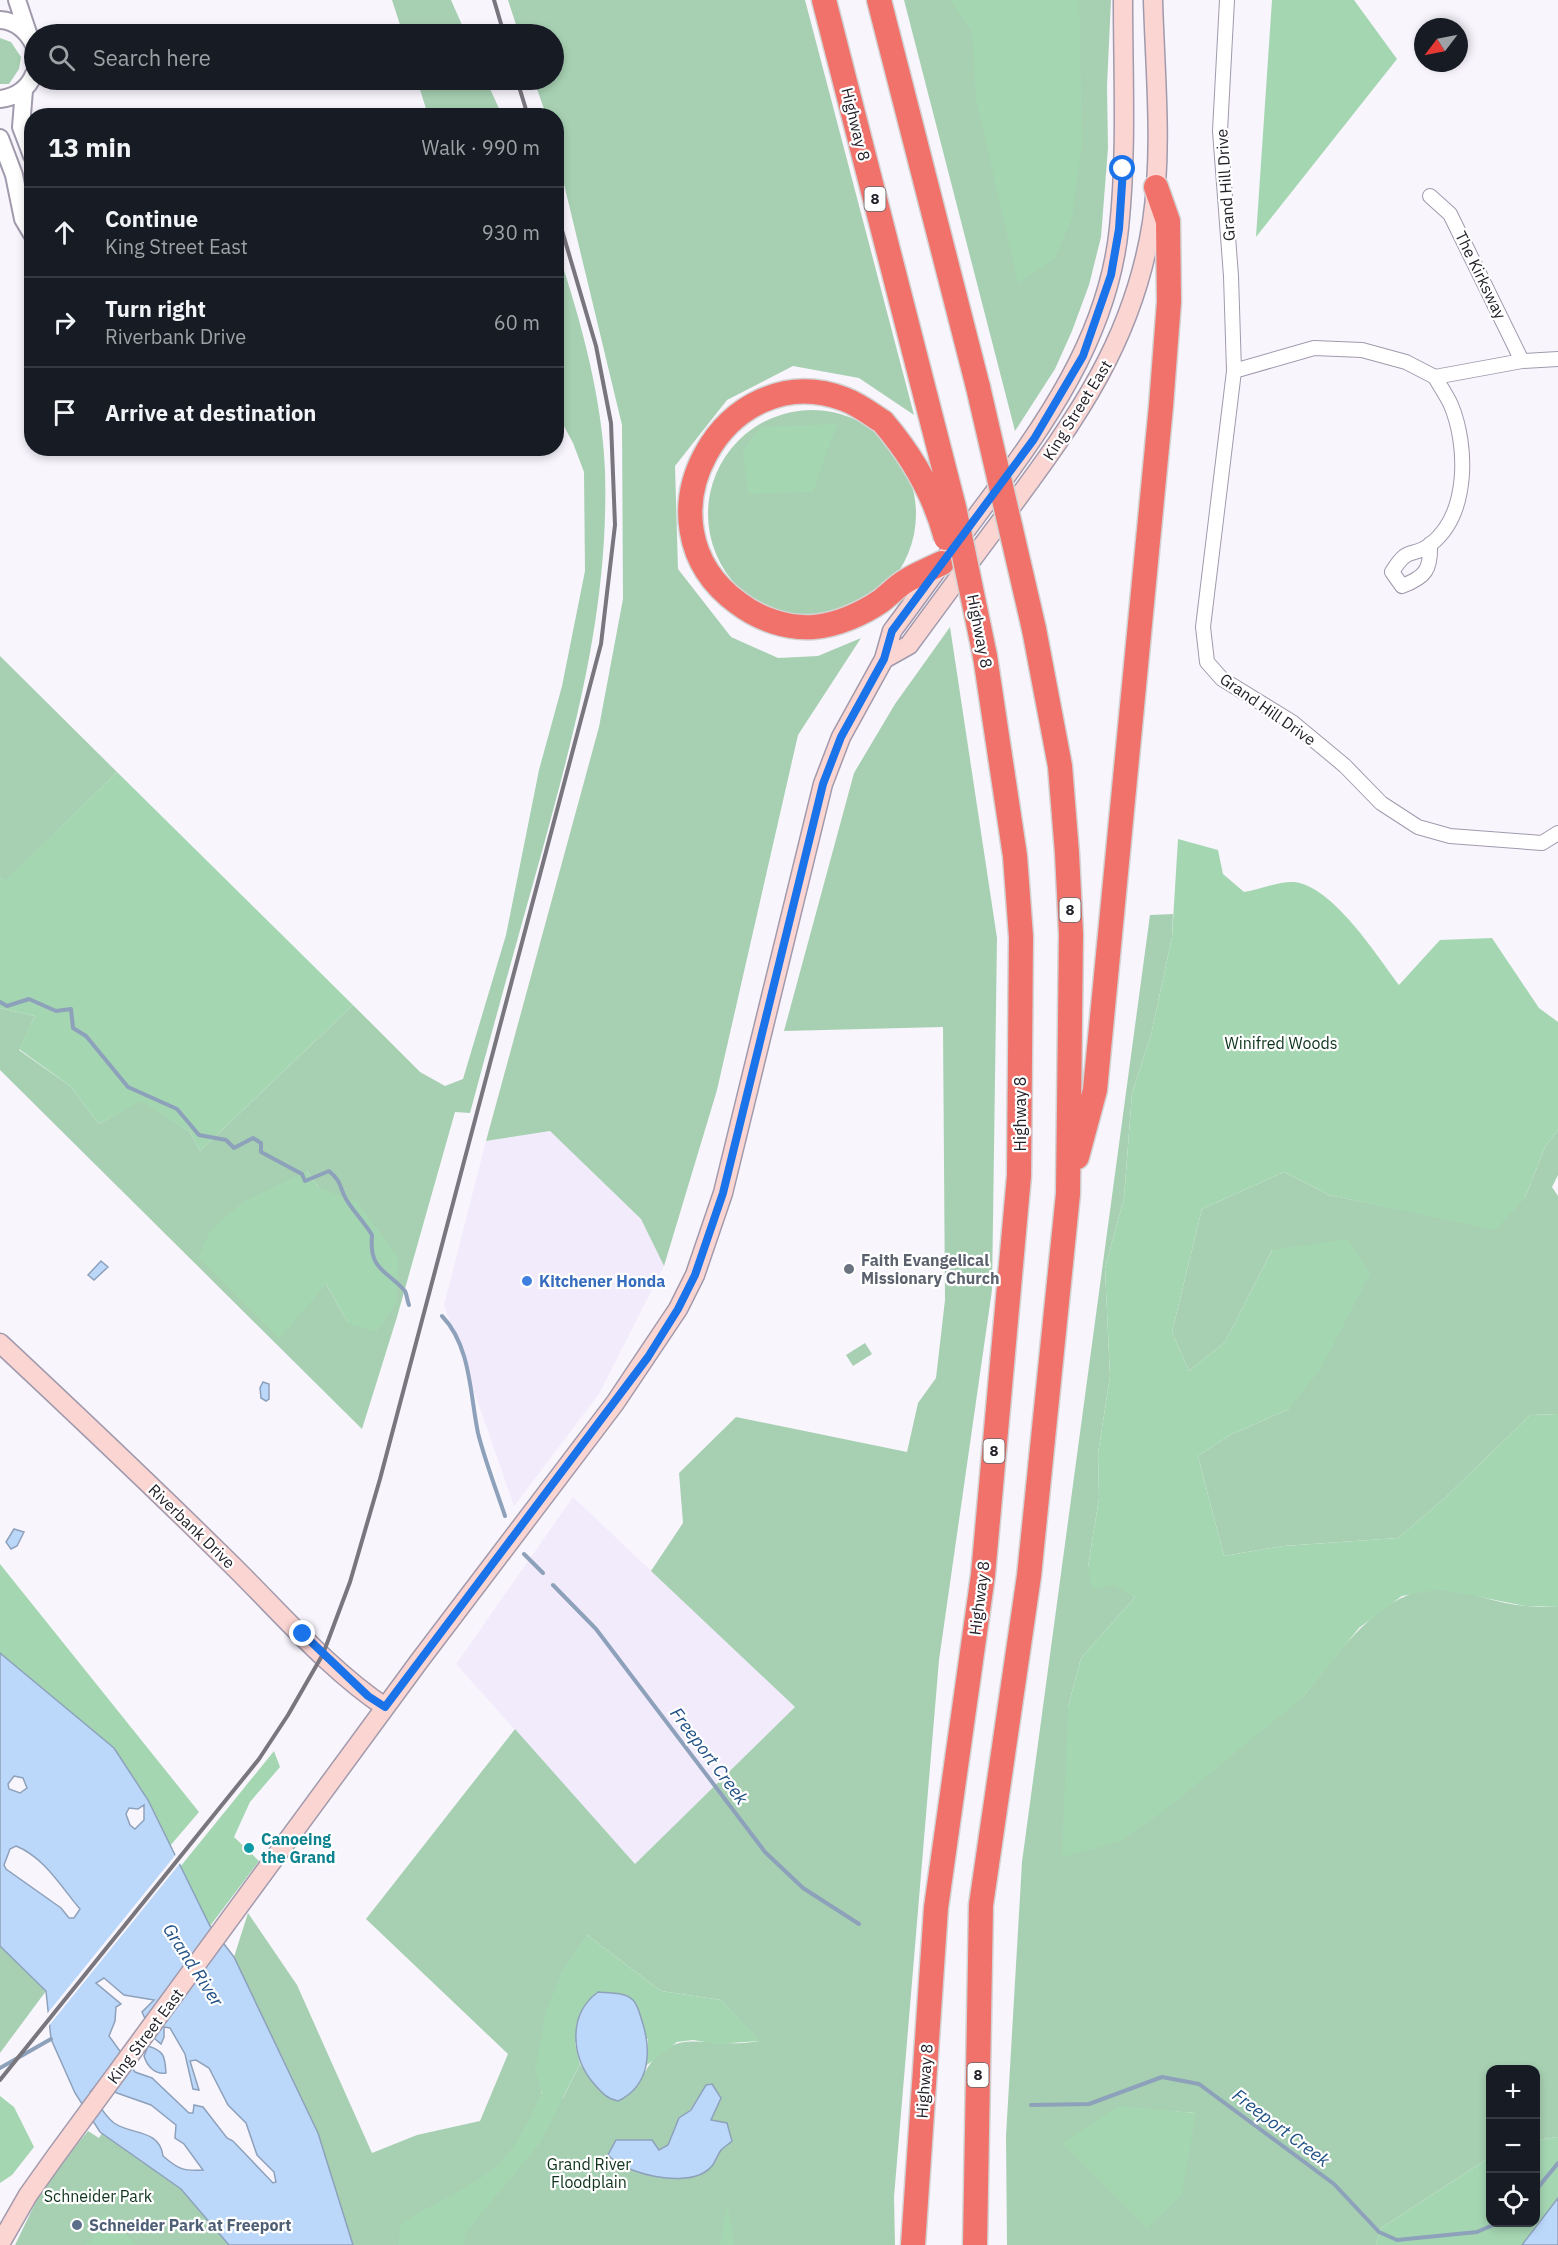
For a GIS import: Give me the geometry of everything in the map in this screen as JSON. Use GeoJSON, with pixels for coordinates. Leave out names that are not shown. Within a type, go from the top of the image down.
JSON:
{"type":"FeatureCollection","features":[{"type":"Feature","properties":{"kind":"highway","name":"Highway 8"},"geometry":{"type":"LineString","coordinates":[[824,0],[954,507],[985,656],[1015,856],[1021,937],[1019,1176],[983,1575],[936,1908],[913,2245]]}},
{"type":"Feature","properties":{"kind":"highway","name":"8"},"geometry":{"type":"LineString","coordinates":[[879,0],[978,387],[1034,629],[1060,766],[1068,853],[1071,934],[1068,1194],[1029,1576],[981,1905],[975,2245]]}},
{"type":"Feature","properties":{"kind":"highway"},"geometry":{"type":"LineString","coordinates":[[1068,1194],[1095,1090],[1161,406],[1169,302],[1168,221],[1156,187]]}},
{"type":"Feature","properties":{"kind":"highway"},"geometry":{"type":"LineString","coordinates":[[942,563],[904,582],[859,614],[814,627],[794,626],[757,616],[726,595],[700,560],[692,538],[689,516],[695,474],[716,437],[731,421],[751,408],[793,393],[819,394],[843,399],[883,422],[904,447],[932,494],[969,628],[985,656]]}},
{"type":"Feature","properties":{"kind":"main road","name":"King Street East"},"geometry":{"type":"LineString","coordinates":[[0,2244],[28,2195],[55,2157],[240,1908],[385,1707],[648,1357],[678,1309],[695,1275],[723,1193],[823,784],[841,737],[884,659],[892,631],[1034,439],[1068,384],[1095,325],[1111,275],[1119,229],[1123,169],[1123,0]]}},
{"type":"Feature","properties":{"kind":"main road","name":"King Street East"},"geometry":{"type":"LineString","coordinates":[[884,659],[909,645],[1045,462],[1086,401],[1108,363],[1134,298],[1145,259],[1156,187],[1154,0]]}},
{"type":"Feature","properties":{"kind":"main road","name":"Riverbank Drive"},"geometry":{"type":"LineString","coordinates":[[0,1343],[332,1662],[368,1696],[385,1707]]}},
{"type":"Feature","properties":{"kind":"street"},"geometry":{"type":"LineString","coordinates":[[17,0],[26,24]]}},
{"type":"Feature","properties":{"kind":"street","name":"Grand Hill Drive"},"geometry":{"type":"LineString","coordinates":[[1227,0],[1220,131],[1231,276],[1234,371],[1203,627],[1207,662],[1222,679],[1292,722],[1345,766],[1381,803],[1418,827],[1450,836],[1542,843],[1558,833]]}},
{"type":"Feature","properties":{"kind":"street"},"geometry":{"type":"LineString","coordinates":[[0,20],[18,25],[24,31]]}},
{"type":"Feature","properties":{"kind":"street"},"geometry":{"type":"LineString","coordinates":[[0,99],[11,97],[24,90]]}},
{"type":"Feature","properties":{"kind":"street"},"geometry":{"type":"LineString","coordinates":[[24,90],[21,127],[24,135]]}},
{"type":"Feature","properties":{"kind":"street"},"geometry":{"type":"LineString","coordinates":[[0,138],[14,175],[24,221]]}},
{"type":"Feature","properties":{"kind":"street","name":"The Kirksway"},"geometry":{"type":"LineString","coordinates":[[1430,196],[1450,214],[1522,361]]}},
{"type":"Feature","properties":{"kind":"street"},"geometry":{"type":"LineString","coordinates":[[1234,371],[1314,348],[1362,350],[1406,362],[1435,377],[1451,406],[1462,448],[1460,485],[1451,520],[1430,544]]}},
{"type":"Feature","properties":{"kind":"street"},"geometry":{"type":"LineString","coordinates":[[1435,377],[1522,361],[1558,359]]}},
{"type":"Feature","properties":{"kind":"shaded area"},"geometry":{"type":"Polygon","coordinates":[[[550,1131],[641,1219],[664,1266],[599,1394],[514,1506],[444,1305],[486,1141],[550,1131]]]}},
{"type":"Feature","properties":{"kind":"shaded area"},"geometry":{"type":"Polygon","coordinates":[[[573,1497],[795,1707],[635,1864],[456,1664],[573,1497]]]}},
{"type":"Feature","properties":{"kind":"green space"},"geometry":{"type":"Polygon","coordinates":[[[392,0],[451,0],[462,24],[400,24],[392,0]]]}},
{"type":"Feature","properties":{"kind":"green space"},"geometry":{"type":"Polygon","coordinates":[[[508,0],[805,0],[914,415],[859,378],[793,366],[727,400],[675,466],[678,569],[731,637],[778,658],[818,656],[861,638],[798,735],[717,1090],[664,1266],[641,1219],[550,1131],[486,1141],[599,727],[623,599],[622,425],[564,184],[564,108],[544,108],[537,90],[564,90],[564,24],[516,24],[508,0]]]}},
{"type":"Feature","properties":{"kind":"green space"},"geometry":{"type":"Polygon","coordinates":[[[904,0],[1111,0],[1107,86],[1108,148],[1101,237],[1089,285],[1072,331],[1055,369],[1015,431],[904,0]]]}},
{"type":"Feature","properties":{"kind":"green space"},"geometry":{"type":"Polygon","coordinates":[[[950,0],[1079,0],[1082,145],[1072,218],[1055,258],[1018,283],[976,99],[972,31],[950,0]]]}},
{"type":"Feature","properties":{"kind":"green space"},"geometry":{"type":"Polygon","coordinates":[[[1272,0],[1354,0],[1397,59],[1256,237],[1272,0]]]}},
{"type":"Feature","properties":{"kind":"green space"},"geometry":{"type":"Polygon","coordinates":[[[0,38],[11,42],[21,57],[19,69],[9,84],[0,84],[0,38]]]}},
{"type":"Feature","properties":{"kind":"green space"},"geometry":{"type":"Polygon","coordinates":[[[420,90],[491,90],[499,108],[426,108],[420,90]]]}},
{"type":"Feature","properties":{"kind":"green space"},"geometry":{"type":"Polygon","coordinates":[[[564,271],[574,302],[595,388],[605,471],[602,570],[588,666],[541,855],[470,1113],[455,1112],[397,1317],[362,1429],[0,1070],[0,1008],[35,1016],[19,1050],[70,1086],[99,1124],[141,1100],[190,1132],[200,1151],[353,1005],[420,1072],[445,1086],[463,1079],[506,935],[539,770],[562,686],[585,571],[584,472],[564,426],[564,271]],[[307,1171],[326,1284],[348,1323],[319,1188],[307,1171]]]}},
{"type":"Feature","properties":{"kind":"green space"},"geometry":{"type":"Polygon","coordinates":[[[802,410],[822,410],[842,414],[861,422],[886,440],[899,456],[908,474],[916,504],[912,544],[908,554],[899,572],[886,588],[870,601],[842,614],[822,618],[802,618],[782,614],[763,606],[746,595],[731,580],[712,544],[708,524],[708,504],[712,484],[720,465],[731,448],[746,433],[782,414],[802,410]]]}},
{"type":"Feature","properties":{"kind":"green space"},"geometry":{"type":"Polygon","coordinates":[[[837,424],[813,492],[748,494],[743,451],[761,427],[837,424]]]}},
{"type":"Feature","properties":{"kind":"green space","name":"Grand River Floodplain"},"geometry":{"type":"Polygon","coordinates":[[[950,627],[997,938],[992,1290],[939,1660],[894,2197],[895,2245],[353,2245],[296,2086],[234,1957],[248,1913],[297,1985],[372,2153],[417,2135],[480,2121],[508,2054],[366,1919],[515,1729],[635,1864],[795,1707],[651,1571],[683,1523],[679,1473],[736,1417],[907,1452],[918,1403],[936,1378],[945,1300],[943,1027],[784,1031],[854,773],[895,704],[950,627]],[[587,1935],[541,2094],[563,2098],[580,2064],[590,2079],[638,2086],[650,2065],[662,2051],[675,2044],[759,2041],[721,2000],[661,1991],[587,1935]],[[706,2085],[690,2110],[685,2114],[712,2118],[706,2085]]]}},
{"type":"Feature","properties":{"kind":"green space"},"geometry":{"type":"Polygon","coordinates":[[[0,656],[117,772],[6,881],[0,878],[0,656]]]}},
{"type":"Feature","properties":{"kind":"green space"},"geometry":{"type":"Polygon","coordinates":[[[117,772],[353,1005],[200,1151],[190,1132],[141,1101],[99,1124],[70,1086],[19,1049],[35,1016],[0,1008],[0,878],[6,880],[117,772]]]}},
{"type":"Feature","properties":{"kind":"green space","name":"Winifred Woods"},"geometry":{"type":"Polygon","coordinates":[[[1178,839],[1218,850],[1223,874],[1244,892],[1282,883],[1294,882],[1309,886],[1324,896],[1353,924],[1399,985],[1440,940],[1492,938],[1539,1008],[1558,1022],[1558,1130],[1545,1147],[1525,1198],[1495,1230],[1329,1195],[1284,1172],[1202,1209],[1172,1332],[1189,1371],[1225,1342],[1272,1250],[1348,1239],[1370,1274],[1321,1368],[1289,1409],[1230,1435],[1198,1456],[1224,1556],[1283,1546],[1398,1538],[1447,1496],[1530,1415],[1558,1414],[1558,1607],[1525,1606],[1440,1589],[1402,1596],[1359,1628],[1302,1698],[1165,1810],[1118,1842],[1062,1857],[1068,1707],[1081,1658],[1135,1597],[1113,1585],[1092,1589],[1088,1567],[1099,1498],[1098,1454],[1110,1376],[1105,1268],[1124,1198],[1132,1093],[1151,1035],[1172,937],[1178,839]]]}},
{"type":"Feature","properties":{"kind":"green space"},"geometry":{"type":"Polygon","coordinates":[[[1173,914],[1172,937],[1151,1035],[1132,1093],[1124,1198],[1105,1268],[1110,1376],[1098,1454],[1099,1498],[1088,1567],[1135,1597],[1081,1658],[1068,1707],[1302,1698],[1362,1627],[1399,1599],[1419,1591],[1441,1589],[1515,1605],[1558,1607],[1558,2137],[1540,2139],[1540,2065],[1486,2065],[1486,2160],[1381,2228],[1376,2245],[1007,2245],[1006,2136],[1022,1862],[1150,915],[1173,914]],[[1118,2107],[1063,2144],[1196,2114],[1118,2107]]]}},
{"type":"Feature","properties":{"kind":"green space"},"geometry":{"type":"Polygon","coordinates":[[[1558,1130],[1558,1175],[1552,1187],[1558,1196],[1558,1414],[1530,1415],[1447,1496],[1398,1538],[1283,1546],[1224,1556],[1198,1456],[1230,1435],[1289,1409],[1272,1250],[1225,1342],[1189,1371],[1172,1332],[1202,1209],[1284,1172],[1329,1195],[1388,1207],[1525,1198],[1545,1147],[1558,1130]]]}},
{"type":"Feature","properties":{"kind":"green space"},"geometry":{"type":"Polygon","coordinates":[[[307,1171],[319,1188],[357,1202],[398,1257],[397,1302],[376,1332],[348,1323],[326,1284],[279,1339],[199,1257],[210,1231],[243,1202],[307,1171]]]}},
{"type":"Feature","properties":{"kind":"green space"},"geometry":{"type":"Polygon","coordinates":[[[865,1343],[872,1354],[853,1366],[846,1355],[865,1343]]]}},
{"type":"Feature","properties":{"kind":"green space"},"geometry":{"type":"Polygon","coordinates":[[[0,1564],[199,1812],[170,1846],[114,1748],[0,1653],[0,1564]]]}},
{"type":"Feature","properties":{"kind":"green space"},"geometry":{"type":"Polygon","coordinates":[[[274,1751],[280,1767],[250,1802],[234,1837],[259,1861],[210,1926],[180,1867],[274,1751]]]}},
{"type":"Feature","properties":{"kind":"green space"},"geometry":{"type":"Polygon","coordinates":[[[587,1935],[661,1991],[721,2000],[760,2041],[717,2044],[693,2040],[677,2042],[647,2065],[648,2039],[575,2043],[580,2064],[540,2143],[466,2232],[463,2245],[399,2245],[400,2225],[465,2188],[499,2164],[529,2121],[542,2092],[535,2071],[546,2012],[562,1972],[587,1935]]]}},
{"type":"Feature","properties":{"kind":"green space"},"geometry":{"type":"Polygon","coordinates":[[[0,1946],[46,1991],[0,2053],[0,1946]]]}},
{"type":"Feature","properties":{"kind":"green space"},"geometry":{"type":"Polygon","coordinates":[[[0,2096],[14,2107],[34,2147],[12,2175],[0,2183],[0,2096]]]}},
{"type":"Feature","properties":{"kind":"green space"},"geometry":{"type":"Polygon","coordinates":[[[1118,2106],[1196,2113],[1182,2194],[1147,2228],[1062,2143],[1118,2106]]]}},
{"type":"Feature","properties":{"kind":"green space","name":"Schneider Park"},"geometry":{"type":"Polygon","coordinates":[[[88,2131],[99,2138],[102,2133],[181,2189],[229,2245],[15,2245],[44,2185],[88,2131]]]}},
{"type":"Feature","properties":{"kind":"green space"},"geometry":{"type":"Polygon","coordinates":[[[1558,2137],[1558,2198],[1540,2222],[1540,2173],[1540,2139],[1558,2137]]]}},
{"type":"Feature","properties":{"kind":"green space"},"geometry":{"type":"Polygon","coordinates":[[[1486,2160],[1486,2227],[1536,2227],[1522,2245],[1376,2245],[1381,2228],[1486,2160]]]}},
{"type":"Feature","properties":{"kind":"green space"},"geometry":{"type":"Polygon","coordinates":[[[727,2203],[734,2245],[720,2245],[727,2203]]]}},
{"type":"Feature","properties":{"kind":"green space"},"geometry":{"type":"Polygon","coordinates":[[[104,2213],[137,2245],[85,2245],[91,2241],[104,2213]]]}},
{"type":"Feature","properties":{"kind":"water"},"geometry":{"type":"Polygon","coordinates":[[[101,1261],[108,1267],[94,1280],[88,1275],[101,1261]]]}},
{"type":"Feature","properties":{"kind":"water"},"geometry":{"type":"Polygon","coordinates":[[[263,1382],[269,1384],[269,1399],[266,1401],[261,1398],[260,1388],[263,1382]]]}},
{"type":"Feature","properties":{"kind":"water"},"geometry":{"type":"Polygon","coordinates":[[[14,1529],[24,1532],[17,1546],[11,1549],[6,1542],[14,1529]]]}},
{"type":"Feature","properties":{"kind":"water","name":"Grand River"},"geometry":{"type":"Polygon","coordinates":[[[0,1653],[114,1748],[148,1800],[210,1926],[234,1957],[318,2133],[353,2245],[229,2245],[181,2189],[100,2132],[75,2093],[51,2039],[46,1991],[0,1946],[0,1653]],[[14,1776],[8,1784],[9,1789],[20,1793],[27,1788],[23,1778],[14,1776]],[[144,1805],[138,1809],[129,1808],[126,1814],[130,1825],[135,1829],[144,1820],[144,1805]],[[16,1846],[10,1849],[4,1865],[6,1869],[61,1908],[69,1918],[74,1918],[80,1909],[44,1865],[16,1846]],[[104,1978],[96,1983],[121,2004],[116,2007],[115,2021],[109,2036],[135,2072],[152,2078],[189,2113],[193,2113],[194,2105],[203,2107],[227,2138],[233,2141],[273,2183],[276,2182],[274,2172],[257,2155],[246,2123],[228,2105],[209,2068],[196,2060],[190,2061],[199,2090],[193,2089],[185,2054],[170,2028],[164,2027],[161,2044],[154,2038],[142,2012],[154,2000],[124,1995],[104,1978]],[[99,2083],[90,2092],[104,2112],[121,2127],[151,2137],[161,2147],[163,2156],[178,2167],[186,2170],[203,2170],[184,2144],[175,2138],[176,2125],[151,2105],[117,2093],[99,2083]]]}},
{"type":"Feature","properties":{"kind":"water"},"geometry":{"type":"Polygon","coordinates":[[[598,1992],[630,1997],[639,2010],[645,2032],[646,2067],[637,2086],[618,2101],[602,2093],[595,2085],[587,2074],[577,2050],[577,2024],[581,2012],[598,1992]]]}},
{"type":"Feature","properties":{"kind":"water"},"geometry":{"type":"Polygon","coordinates":[[[148,2046],[163,2055],[166,2073],[155,2071],[147,2063],[144,2056],[148,2046]]]}},
{"type":"Feature","properties":{"kind":"water"},"geometry":{"type":"Polygon","coordinates":[[[712,2084],[721,2098],[711,2120],[727,2123],[732,2141],[721,2150],[708,2170],[683,2178],[654,2176],[627,2168],[608,2155],[616,2140],[652,2140],[659,2150],[668,2145],[679,2118],[691,2110],[706,2085],[712,2084]]]}},
{"type":"Feature","properties":{"kind":"water"},"geometry":{"type":"Polygon","coordinates":[[[1558,2198],[1558,2245],[1522,2245],[1536,2227],[1540,2227],[1540,2222],[1558,2198]]]}},
{"type":"Feature","properties":{"kind":"pier"},"geometry":{"type":"Polygon","coordinates":[[[177,1853],[181,1862],[47,2028],[46,2015],[177,1853]]]}},
{"type":"Feature","properties":{"kind":"waterway"},"geometry":{"type":"LineString","coordinates":[[0,1002],[7,1006],[29,999],[56,1011],[71,1009],[73,1028],[86,1036],[128,1087],[177,1109],[199,1135],[226,1140],[234,1148],[253,1138],[261,1143],[261,1152],[302,1174],[305,1181],[329,1171],[337,1179],[346,1199],[372,1235],[373,1255],[376,1262],[405,1291],[409,1305]]}},
{"type":"Feature","properties":{"kind":"waterway"},"geometry":{"type":"LineString","coordinates":[[442,1316],[452,1328],[464,1356],[478,1433],[505,1516]]}},
{"type":"Feature","properties":{"kind":"waterway","name":"Freeport Creek"},"geometry":{"type":"LineString","coordinates":[[524,1554],[543,1573]]}},
{"type":"Feature","properties":{"kind":"waterway","name":"Freeport Creek"},"geometry":{"type":"LineString","coordinates":[[553,1585],[596,1629],[765,1852],[803,1888],[859,1924]]}},
{"type":"Feature","properties":{"kind":"waterway"},"geometry":{"type":"LineString","coordinates":[[0,2068],[51,2039]]}},
{"type":"Feature","properties":{"kind":"waterway","name":"Freeport Creek"},"geometry":{"type":"LineString","coordinates":[[1031,2105],[1089,2104],[1162,2077],[1199,2084],[1334,2184],[1379,2232],[1397,2240],[1477,2232],[1488,2227]]}},
{"type":"Feature","properties":{"kind":"waterway","name":"Freeport Creek"},"geometry":{"type":"LineString","coordinates":[[1540,2185],[1558,2163]]}},
{"type":"Feature","properties":{"kind":"railway"},"geometry":{"type":"LineString","coordinates":[[494,0],[501,24]]}},
{"type":"Feature","properties":{"kind":"railway"},"geometry":{"type":"LineString","coordinates":[[520,90],[526,108]]}},
{"type":"Feature","properties":{"kind":"railway"},"geometry":{"type":"LineString","coordinates":[[0,2080],[259,1759],[288,1715],[323,1654],[350,1582],[380,1479],[601,644],[615,525],[611,423],[596,346],[564,237]]}},
{"type":"Feature","properties":{"kind":"place","name":"Faith Evangelical Missionary Church"},"geometry":{"type":"Point","coordinates":[849,1269]}},
{"type":"Feature","properties":{"kind":"place","name":"Kitchener Honda"},"geometry":{"type":"Point","coordinates":[527,1281]}},
{"type":"Feature","properties":{"kind":"place","name":"Canoeing the Grand"},"geometry":{"type":"Point","coordinates":[249,1848]}},
{"type":"Feature","properties":{"kind":"place","name":"Schneider Park at Freeport"},"geometry":{"type":"Point","coordinates":[77,2225]}},
{"type":"Feature","properties":{"kind":"route"},"geometry":{"type":"LineString","coordinates":[[303,1634],[368,1696],[385,1707],[615,1402],[648,1357],[678,1309],[695,1275],[723,1193],[823,784],[841,737],[884,659],[892,631],[1034,439],[1063,394],[1083,356],[1111,275],[1119,229],[1123,169]]}}]}
